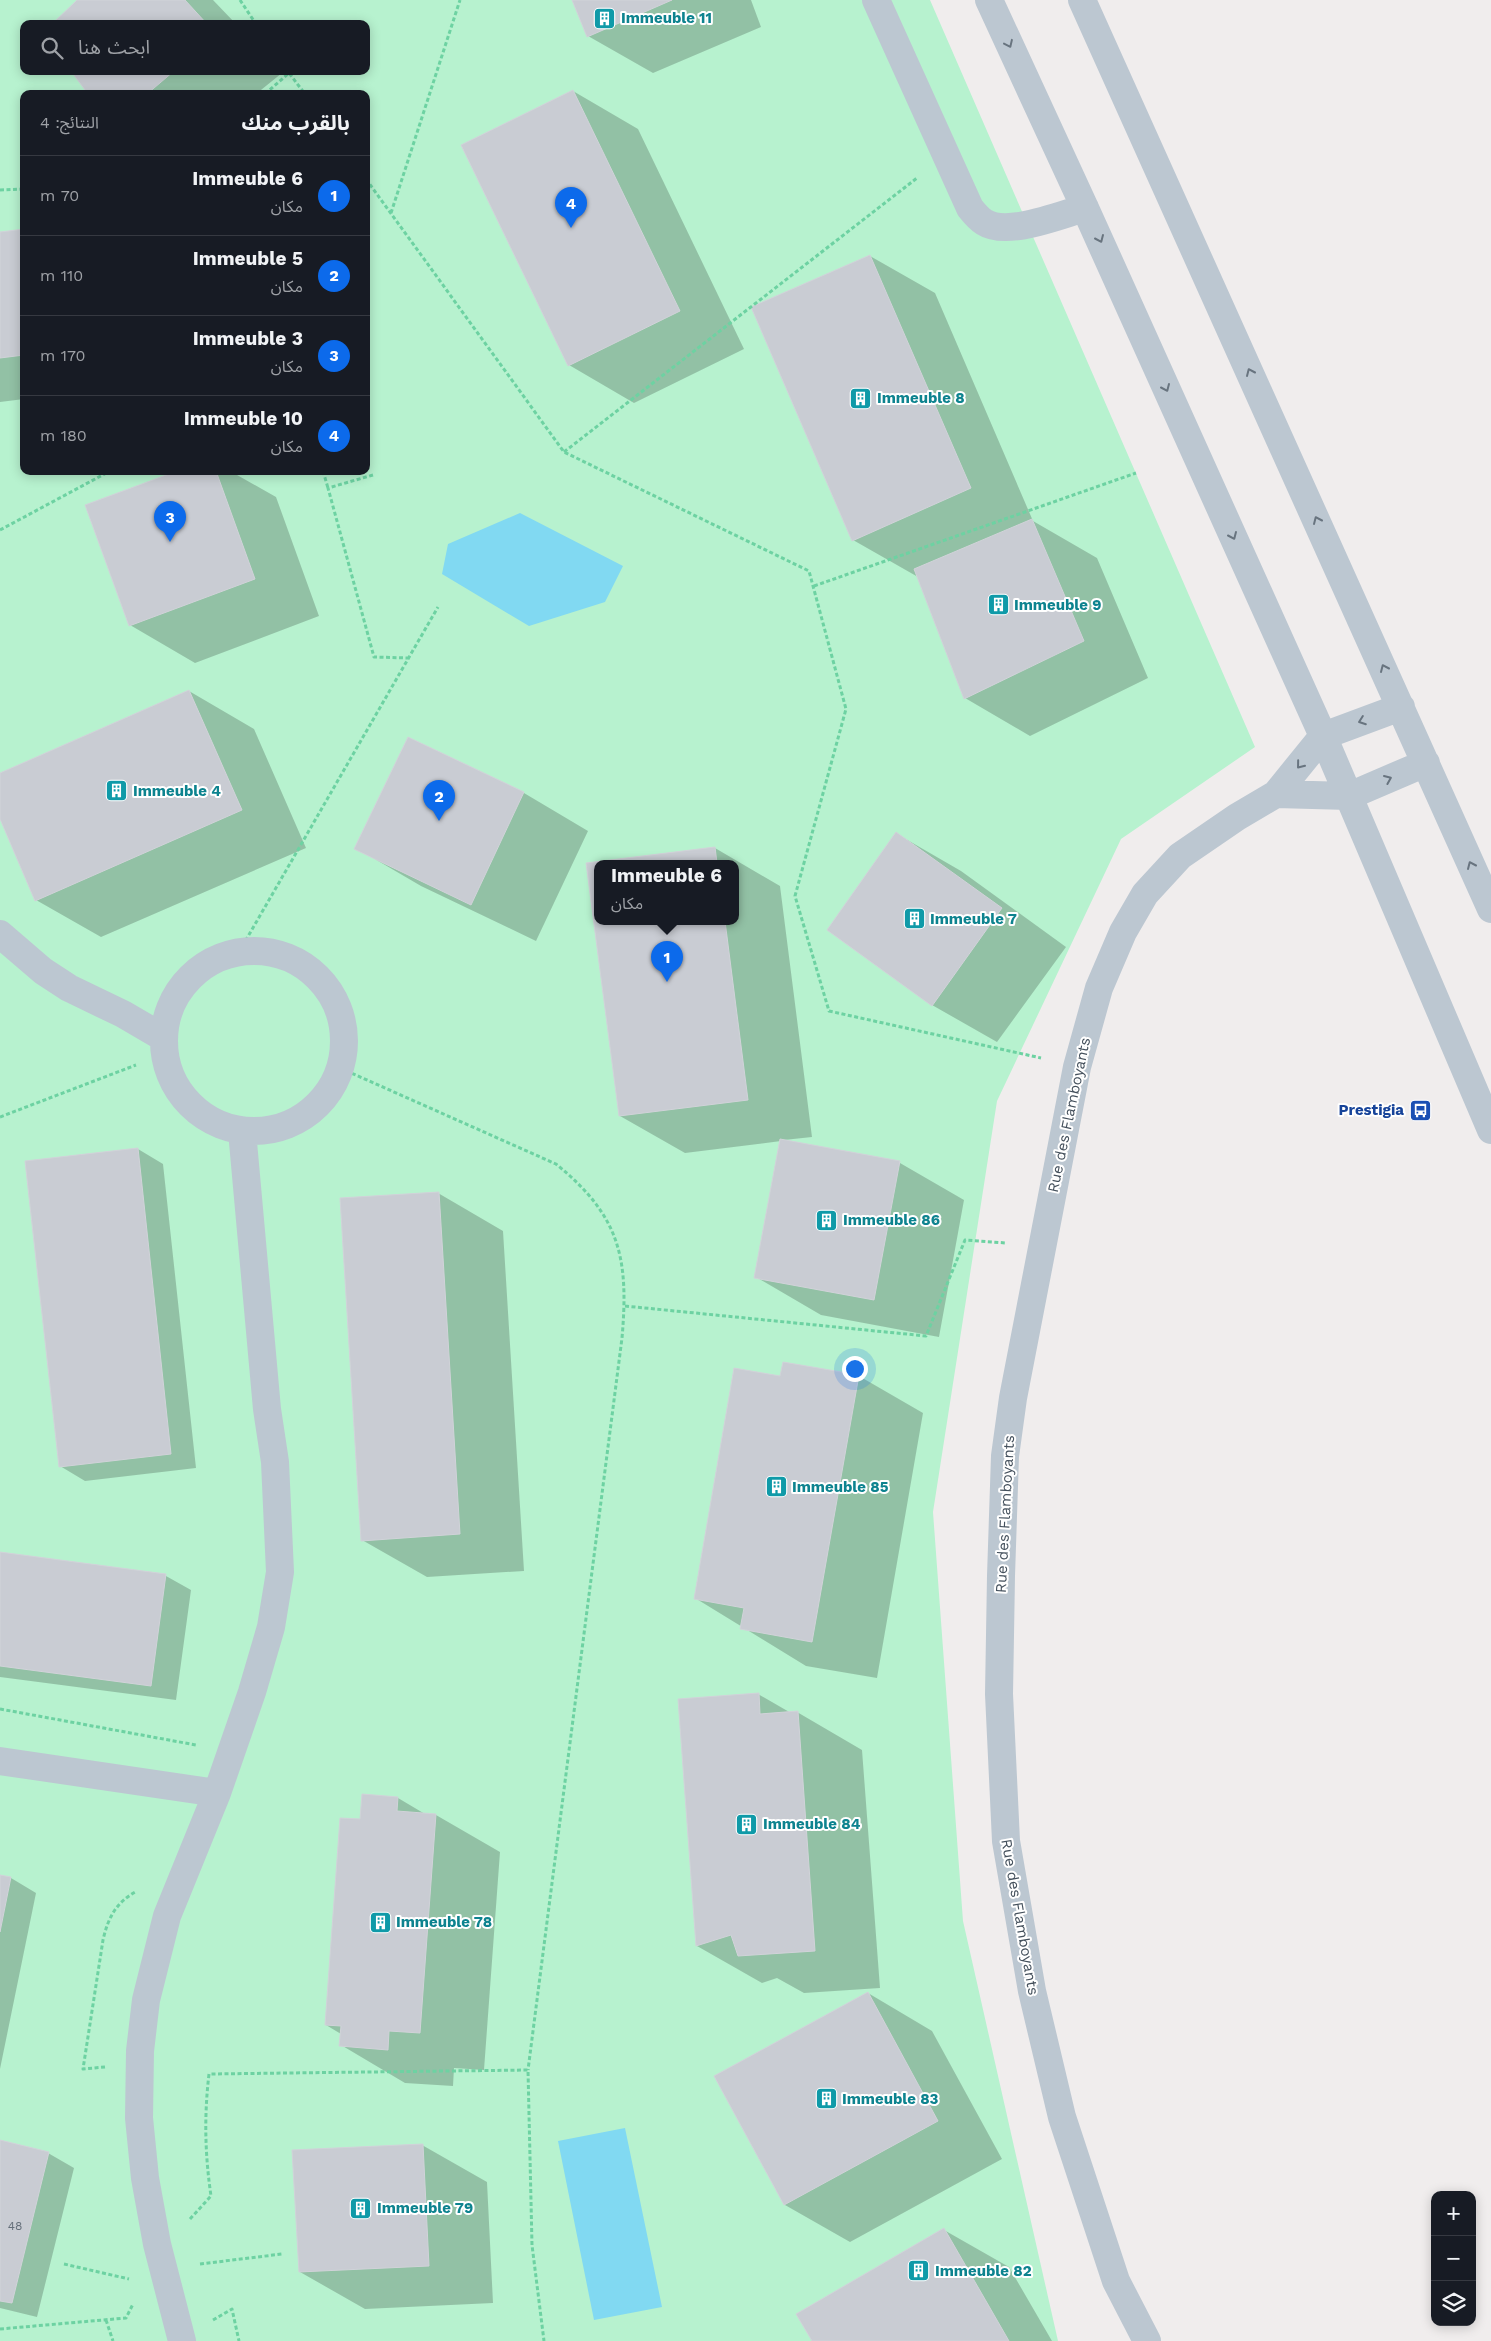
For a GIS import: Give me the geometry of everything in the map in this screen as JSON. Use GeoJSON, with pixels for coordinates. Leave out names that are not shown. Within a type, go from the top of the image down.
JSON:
{"type":"FeatureCollection","features":[{"type":"Feature","properties":{"kind":"street"},"geometry":{"type":"LineString","coordinates":[[876,0],[970,208],[984,222],[997,227],[1011,228],[1085,208]]}},
{"type":"Feature","properties":{"kind":"street"},"geometry":{"type":"LineString","coordinates":[[989,0],[1323,736],[1491,1130]]}},
{"type":"Feature","properties":{"kind":"street"},"geometry":{"type":"LineString","coordinates":[[1082,0],[1491,910]]}},
{"type":"Feature","properties":{"kind":"street"},"geometry":{"type":"LineString","coordinates":[[1276,794],[1323,736],[1401,707]]}},
{"type":"Feature","properties":{"kind":"street"},"geometry":{"type":"LineString","coordinates":[[1276,794],[1349,796],[1426,763]]}},
{"type":"Feature","properties":{"kind":"street","name":"Rue des Flamboyants"},"geometry":{"type":"LineString","coordinates":[[1147,2341],[1116,2281],[1062,2117],[1032,1991],[1006,1841],[999,1694],[1005,1456],[1013,1398],[1077,1066],[1099,988],[1123,932],[1145,894],[1180,856],[1237,817],[1276,794]]}},
{"type":"Feature","properties":{"kind":"street"},"geometry":{"type":"LineString","coordinates":[[0,934],[43,971],[69,988],[124,1014],[164,1046]]}},
{"type":"Feature","properties":{"kind":"street"},"geometry":{"type":"LineString","coordinates":[[254,950],[284,955],[310,970],[331,993],[342,1022],[344,1038],[340,1068],[326,1095],[303,1116],[275,1128],[242,1131],[226,1127],[197,1111],[175,1086],[164,1046],[170,1008],[186,981],[210,962],[223,955],[238,952],[254,950]]}},
{"type":"Feature","properties":{"kind":"street"},"geometry":{"type":"LineString","coordinates":[[182,2341],[163,2269],[145,2178],[139,2118],[141,2042],[146,2000],[167,1916],[217,1793],[271,1627],[280,1572],[275,1462],[267,1409],[242,1131]]}},
{"type":"Feature","properties":{"kind":"street"},"geometry":{"type":"LineString","coordinates":[[0,1761],[217,1793]]}},
{"type":"Feature","properties":{"kind":"path"},"geometry":{"type":"LineString","coordinates":[[240,0],[253,20]]}},
{"type":"Feature","properties":{"kind":"path"},"geometry":{"type":"LineString","coordinates":[[391,213],[460,0]]}},
{"type":"Feature","properties":{"kind":"path"},"geometry":{"type":"LineString","coordinates":[[269,90],[286,75]]}},
{"type":"Feature","properties":{"kind":"path"},"geometry":{"type":"LineString","coordinates":[[291,75],[302,90]]}},
{"type":"Feature","properties":{"kind":"path"},"geometry":{"type":"LineString","coordinates":[[564,452],[946,155]]}},
{"type":"Feature","properties":{"kind":"path"},"geometry":{"type":"LineString","coordinates":[[370,184],[564,452],[810,570],[846,710],[795,896],[828,1011],[1077,1066]]}},
{"type":"Feature","properties":{"kind":"path"},"geometry":{"type":"LineString","coordinates":[[0,190],[20,189]]}},
{"type":"Feature","properties":{"kind":"path"},"geometry":{"type":"LineString","coordinates":[[814,586],[1136,473]]}},
{"type":"Feature","properties":{"kind":"path"},"geometry":{"type":"LineString","coordinates":[[0,530],[103,475]]}},
{"type":"Feature","properties":{"kind":"path"},"geometry":{"type":"LineString","coordinates":[[325,475],[374,657],[408,658]]}},
{"type":"Feature","properties":{"kind":"path"},"geometry":{"type":"LineString","coordinates":[[328,488],[373,475]]}},
{"type":"Feature","properties":{"kind":"path"},"geometry":{"type":"LineString","coordinates":[[238,952],[438,607]]}},
{"type":"Feature","properties":{"kind":"path"},"geometry":{"type":"LineString","coordinates":[[0,1117],[164,1046]]}},
{"type":"Feature","properties":{"kind":"path"},"geometry":{"type":"LineString","coordinates":[[340,1068],[556,1164],[581,1185],[602,1211],[617,1241],[624,1273],[625,1306],[528,2070],[532,2245],[544,2341]]}},
{"type":"Feature","properties":{"kind":"path"},"geometry":{"type":"LineString","coordinates":[[625,1306],[926,1336],[965,1240],[1041,1248]]}},
{"type":"Feature","properties":{"kind":"path"},"geometry":{"type":"LineString","coordinates":[[0,1709],[198,1745]]}},
{"type":"Feature","properties":{"kind":"path"},"geometry":{"type":"LineString","coordinates":[[188,2220],[211,2196],[206,2166],[205,2134],[209,2074],[528,2070]]}},
{"type":"Feature","properties":{"kind":"path"},"geometry":{"type":"LineString","coordinates":[[64,2264],[131,2280],[163,2269],[282,2254]]}},
{"type":"Feature","properties":{"kind":"path"},"geometry":{"type":"LineString","coordinates":[[205,2324],[232,2309],[240,2341]]}},
{"type":"Feature","properties":{"kind":"path"},"geometry":{"type":"LineString","coordinates":[[0,2329],[106,2320],[113,2341]]}},
{"type":"Feature","properties":{"kind":"green space"},"geometry":{"type":"Polygon","coordinates":[[[0,0],[930,0],[1255,747],[1121,839],[997,1101],[933,1512],[963,1921],[1058,2341],[0,2341],[0,0]]]}},
{"type":"Feature","properties":{"kind":"water"},"geometry":{"type":"Polygon","coordinates":[[[520,513],[623,566],[605,602],[529,626],[442,574],[448,544],[520,513]]]}},
{"type":"Feature","properties":{"kind":"water"},"geometry":{"type":"Polygon","coordinates":[[[625,2128],[662,2307],[594,2320],[558,2141],[625,2128]]]}},
{"type":"Feature","properties":{"kind":"building"},"geometry":{"type":"Polygon","coordinates":[[[77,0],[185,0],[203,20],[56,20],[77,0]]]}},
{"type":"Feature","properties":{"kind":"building","name":"Immeuble 11"},"geometry":{"type":"Polygon","coordinates":[[[572,0],[672,0],[587,37],[572,0]]]}},
{"type":"Feature","properties":{"kind":"building"},"geometry":{"type":"Polygon","coordinates":[[[74,75],[169,75],[152,90],[85,90],[74,75]]]}},
{"type":"Feature","properties":{"kind":"building"},"geometry":{"type":"Polygon","coordinates":[[[573,90],[680,311],[568,366],[461,145],[573,90]]]}},
{"type":"Feature","properties":{"kind":"building"},"geometry":{"type":"Polygon","coordinates":[[[20,230],[20,356],[0,358],[0,232],[20,230]]]}},
{"type":"Feature","properties":{"kind":"building","name":"Immeuble 8"},"geometry":{"type":"Polygon","coordinates":[[[870,255],[971,488],[852,541],[751,307],[870,255]]]}},
{"type":"Feature","properties":{"kind":"building"},"geometry":{"type":"Polygon","coordinates":[[[166,475],[217,475],[255,579],[129,626],[85,505],[166,475]]]}},
{"type":"Feature","properties":{"kind":"building","name":"Immeuble 9"},"geometry":{"type":"Polygon","coordinates":[[[1032,519],[1084,641],[964,699],[914,569],[1032,519]]]}},
{"type":"Feature","properties":{"kind":"building","name":"Immeuble 4"},"geometry":{"type":"Polygon","coordinates":[[[189,690],[242,810],[35,901],[0,819],[0,773],[189,690]]]}},
{"type":"Feature","properties":{"kind":"building"},"geometry":{"type":"Polygon","coordinates":[[[408,737],[524,792],[471,905],[354,849],[408,737]]]}},
{"type":"Feature","properties":{"kind":"building","name":"Immeuble 7"},"geometry":{"type":"Polygon","coordinates":[[[896,832],[1002,908],[932,1006],[827,930],[896,832]]]}},
{"type":"Feature","properties":{"kind":"building"},"geometry":{"type":"Polygon","coordinates":[[[715,847],[717,860],[610,860],[715,847]]]}},
{"type":"Feature","properties":{"kind":"building"},"geometry":{"type":"Polygon","coordinates":[[[594,862],[594,924],[586,863],[594,862]]]}},
{"type":"Feature","properties":{"kind":"building"},"geometry":{"type":"Polygon","coordinates":[[[594,925],[726,925],[748,1100],[619,1116],[594,925]]]}},
{"type":"Feature","properties":{"kind":"building","name":"Immeuble 86"},"geometry":{"type":"Polygon","coordinates":[[[780,1139],[900,1161],[874,1300],[754,1278],[780,1139]]]}},
{"type":"Feature","properties":{"kind":"building"},"geometry":{"type":"Polygon","coordinates":[[[138,1148],[171,1454],[59,1467],[25,1161],[138,1148]]]}},
{"type":"Feature","properties":{"kind":"building"},"geometry":{"type":"Polygon","coordinates":[[[439,1192],[460,1534],[361,1541],[340,1198],[439,1192]]]}},
{"type":"Feature","properties":{"kind":"building","name":"Immeuble 85"},"geometry":{"type":"Polygon","coordinates":[[[783,1362],[859,1375],[812,1642],[740,1629],[744,1608],[694,1599],[734,1368],[780,1376],[783,1362]]]}},
{"type":"Feature","properties":{"kind":"building"},"geometry":{"type":"Polygon","coordinates":[[[0,1552],[166,1574],[151,1686],[0,1666],[0,1552]]]}},
{"type":"Feature","properties":{"kind":"building","name":"Immeuble 84"},"geometry":{"type":"Polygon","coordinates":[[[759,1693],[760,1714],[798,1711],[815,1951],[738,1956],[731,1935],[696,1946],[678,1699],[759,1693]]]}},
{"type":"Feature","properties":{"kind":"building","name":"Immeuble 78"},"geometry":{"type":"Polygon","coordinates":[[[362,1794],[398,1797],[397,1811],[436,1814],[420,2033],[389,2031],[388,2050],[339,2046],[341,2026],[325,2025],[340,1818],[360,1819],[362,1794]]]}},
{"type":"Feature","properties":{"kind":"building"},"geometry":{"type":"Polygon","coordinates":[[[0,1875],[11,1877],[0,1932],[0,1875]]]}},
{"type":"Feature","properties":{"kind":"building","name":"Immeuble 83"},"geometry":{"type":"Polygon","coordinates":[[[868,1992],[938,2121],[784,2205],[714,2076],[868,1992]]]}},
{"type":"Feature","properties":{"kind":"building"},"geometry":{"type":"Polygon","coordinates":[[[0,2140],[49,2152],[12,2303],[0,2301],[0,2140]]]}},
{"type":"Feature","properties":{"kind":"building","name":"Immeuble 79"},"geometry":{"type":"Polygon","coordinates":[[[423,2144],[429,2266],[299,2272],[292,2150],[423,2144]]]}},
{"type":"Feature","properties":{"kind":"building","name":"Immeuble 82"},"geometry":{"type":"Polygon","coordinates":[[[944,2228],[1009,2341],[812,2341],[796,2314],[944,2228]]]}},
{"type":"Feature","properties":{"kind":"place","name":"Immeuble 11"},"geometry":{"type":"Point","coordinates":[605,18]}},
{"type":"Feature","properties":{"kind":"place","name":"Immeuble 10"},"geometry":{"type":"Point","coordinates":[571,228]}},
{"type":"Feature","properties":{"kind":"place","name":"Immeuble 8"},"geometry":{"type":"Point","coordinates":[861,398]}},
{"type":"Feature","properties":{"kind":"place","name":"Immeuble 3"},"geometry":{"type":"Point","coordinates":[170,542]}},
{"type":"Feature","properties":{"kind":"place","name":"Immeuble 9"},"geometry":{"type":"Point","coordinates":[998,605]}},
{"type":"Feature","properties":{"kind":"place","name":"Immeuble 4"},"geometry":{"type":"Point","coordinates":[117,791]}},
{"type":"Feature","properties":{"kind":"place","name":"Immeuble 5"},"geometry":{"type":"Point","coordinates":[439,821]}},
{"type":"Feature","properties":{"kind":"place","name":"Immeuble 7"},"geometry":{"type":"Point","coordinates":[914,919]}},
{"type":"Feature","properties":{"kind":"place","name":"Immeuble 6"},"geometry":{"type":"Point","coordinates":[667,982]}},
{"type":"Feature","properties":{"kind":"place","name":"Prestigia"},"geometry":{"type":"Point","coordinates":[1420,1110]}},
{"type":"Feature","properties":{"kind":"place","name":"Immeuble 86"},"geometry":{"type":"Point","coordinates":[827,1220]}},
{"type":"Feature","properties":{"kind":"place","name":"Immeuble 85"},"geometry":{"type":"Point","coordinates":[776,1487]}},
{"type":"Feature","properties":{"kind":"place","name":"Immeuble 84"},"geometry":{"type":"Point","coordinates":[747,1824]}},
{"type":"Feature","properties":{"kind":"place","name":"Immeuble 78"},"geometry":{"type":"Point","coordinates":[380,1922]}},
{"type":"Feature","properties":{"kind":"place","name":"Immeuble 83"},"geometry":{"type":"Point","coordinates":[826,2099]}},
{"type":"Feature","properties":{"kind":"place","name":"Immeuble 79"},"geometry":{"type":"Point","coordinates":[361,2208]}},
{"type":"Feature","properties":{"kind":"place","name":"Immeuble 82"},"geometry":{"type":"Point","coordinates":[919,2271]}}]}
